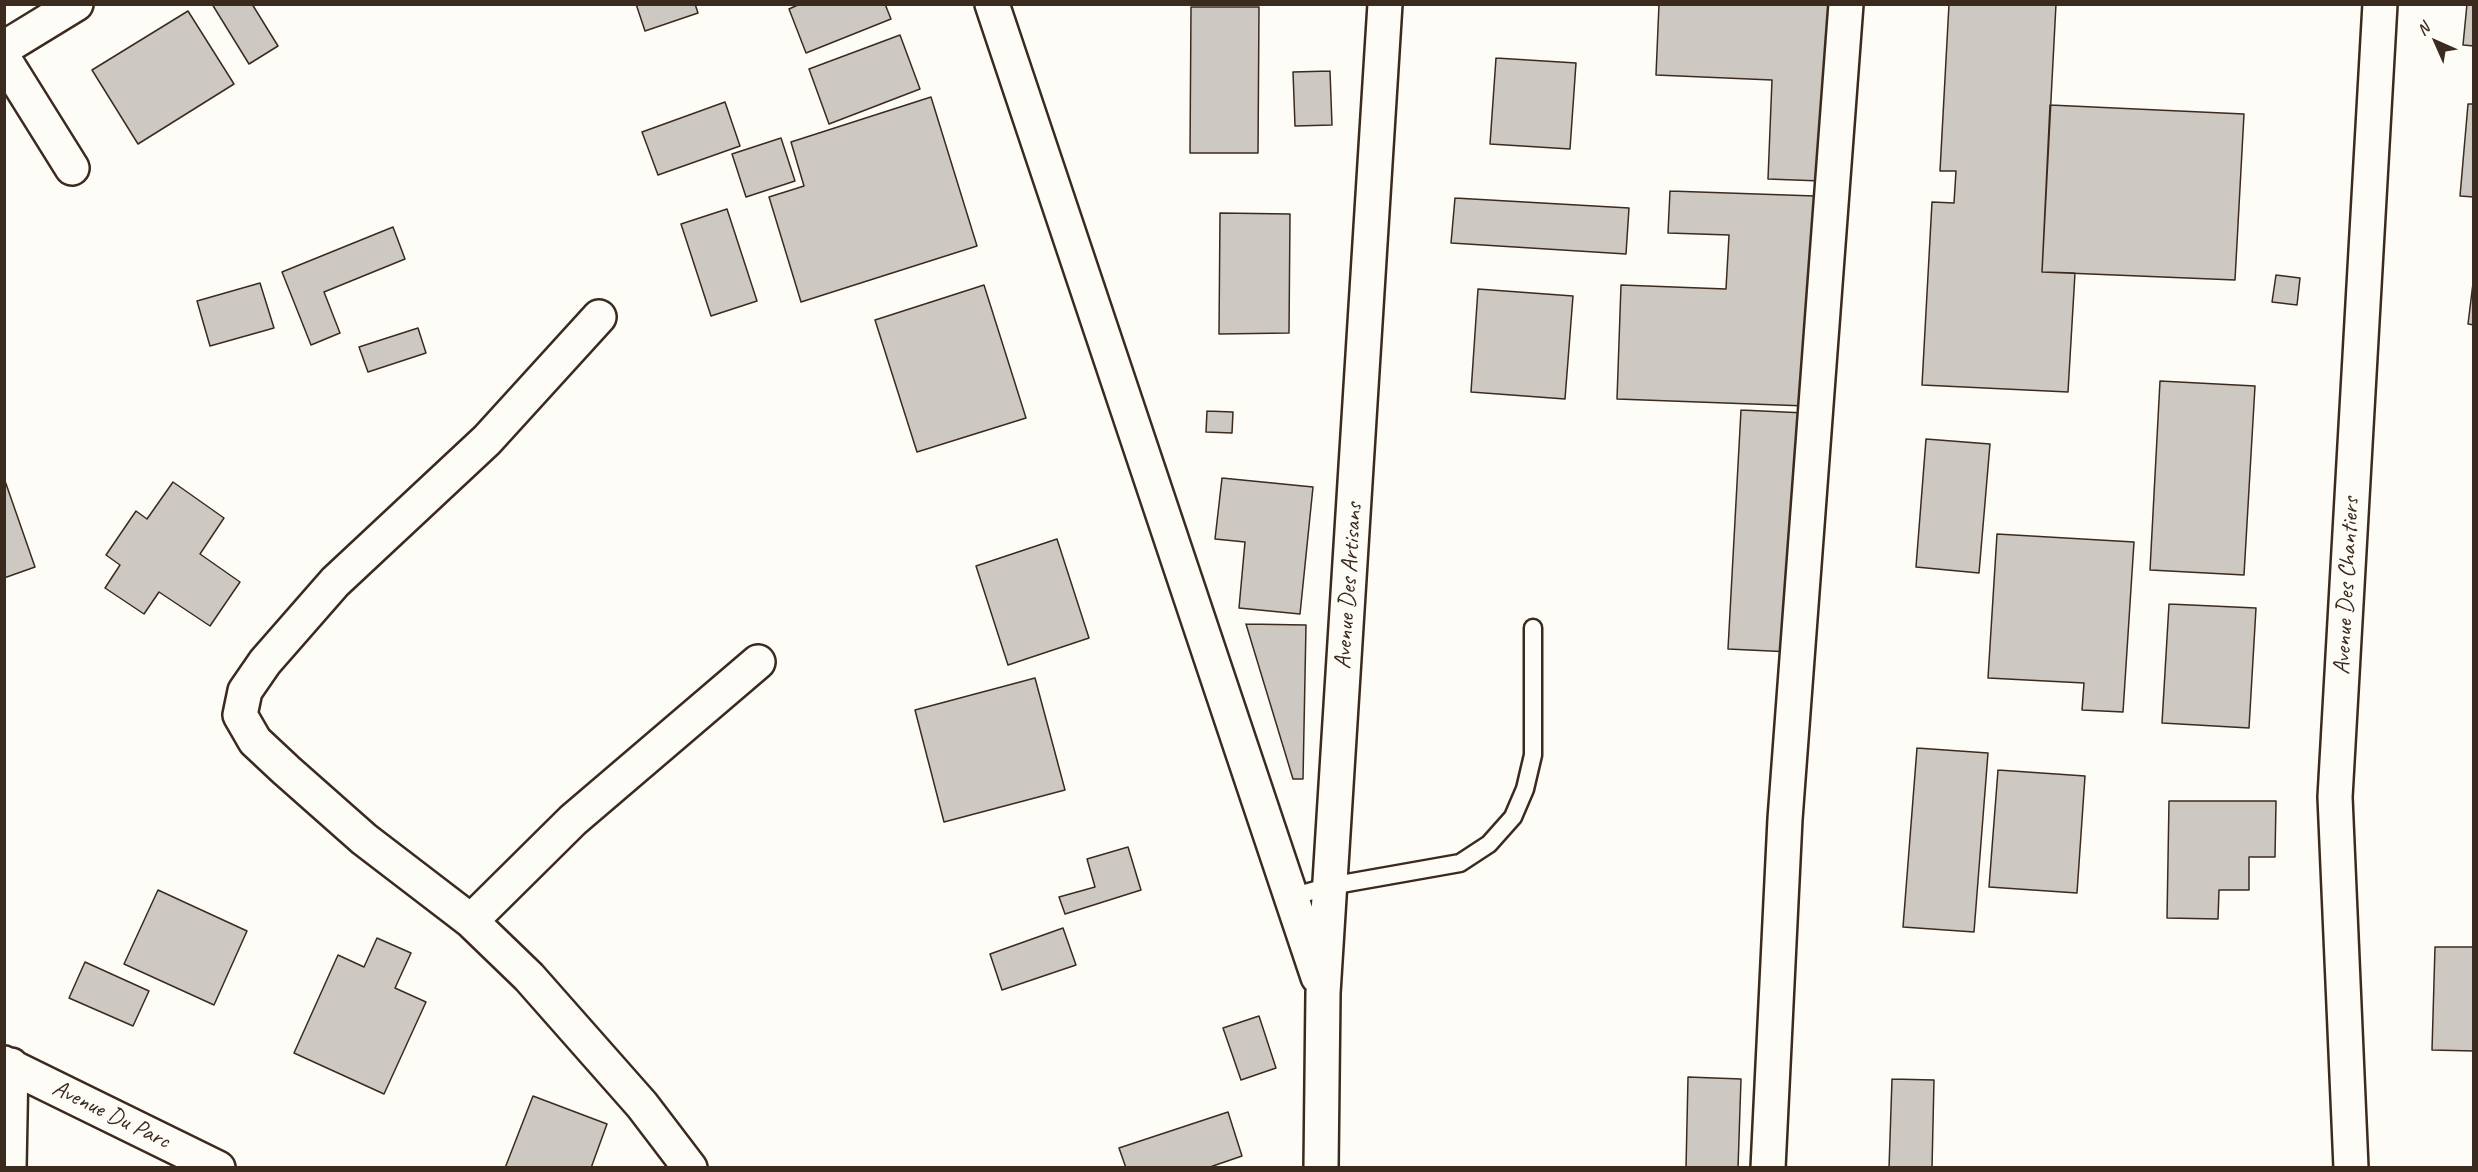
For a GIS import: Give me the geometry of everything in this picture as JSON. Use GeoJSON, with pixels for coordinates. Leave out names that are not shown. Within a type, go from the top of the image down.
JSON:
{"type":"FeatureCollection","features":[{"type":"Feature","properties":{"kind":"street"},"geometry":{"type":"LineString","coordinates":[[4,48],[76,4]]}},
{"type":"Feature","properties":{"kind":"street"},"geometry":{"type":"LineString","coordinates":[[992,4],[1323,993]]}},
{"type":"Feature","properties":{"kind":"street","name":"Avenue Des Artisans"},"geometry":{"type":"LineString","coordinates":[[1321,1167],[1323,993],[1385,4]]}},
{"type":"Feature","properties":{"kind":"street"},"geometry":{"type":"LineString","coordinates":[[1768,1167],[1785,819],[1846,4]]}},
{"type":"Feature","properties":{"kind":"street","name":"Avenue Des Chantiers"},"geometry":{"type":"LineString","coordinates":[[2351,1167],[2335,797],[2380,4]]}},
{"type":"Feature","properties":{"kind":"street"},"geometry":{"type":"LineString","coordinates":[[4,59],[72,168]]}},
{"type":"Feature","properties":{"kind":"street"},"geometry":{"type":"LineString","coordinates":[[599,316],[472,455],[335,582],[265,663],[245,691],[240,715],[255,741],[364,839],[471,921],[529,977],[642,1105],[690,1167]]}},
{"type":"Feature","properties":{"kind":"street"},"geometry":{"type":"LineString","coordinates":[[471,921],[573,820],[758,662]]}},
{"type":"Feature","properties":{"kind":"street"},"geometry":{"type":"LineString","coordinates":[[8,1064],[9,1167]]}},
{"type":"Feature","properties":{"kind":"street","name":"Avenue Du Parc"},"geometry":{"type":"LineString","coordinates":[[8,1064],[218,1167]]}},
{"type":"Feature","properties":{"kind":"lane"},"geometry":{"type":"LineString","coordinates":[[1291,897],[1330,886],[1460,863],[1489,844],[1513,817],[1526,789],[1533,755],[1533,628]]}},
{"type":"Feature","properties":{"kind":"building"},"geometry":{"type":"Polygon","coordinates":[[[212,4],[252,4],[278,46],[249,64],[212,4]]]}},
{"type":"Feature","properties":{"kind":"building"},"geometry":{"type":"Polygon","coordinates":[[[636,4],[695,4],[698,13],[645,31],[636,4]]]}},
{"type":"Feature","properties":{"kind":"building"},"geometry":{"type":"Polygon","coordinates":[[[800,4],[885,4],[891,19],[806,53],[789,9],[800,4]]]}},
{"type":"Feature","properties":{"kind":"building"},"geometry":{"type":"Polygon","coordinates":[[[1659,4],[1830,4],[1821,181],[1768,179],[1772,80],[1656,75],[1659,4]]]}},
{"type":"Feature","properties":{"kind":"building"},"geometry":{"type":"Polygon","coordinates":[[[1949,4],[2056,4],[2042,272],[2075,273],[2068,392],[1922,385],[1932,202],[1954,203],[1956,171],[1940,171],[1949,4]]]}},
{"type":"Feature","properties":{"kind":"building"},"geometry":{"type":"Polygon","coordinates":[[[2467,4],[2474,4],[2474,46],[2463,45],[2467,4]]]}},
{"type":"Feature","properties":{"kind":"building"},"geometry":{"type":"Polygon","coordinates":[[[1191,7],[1259,7],[1258,153],[1190,153],[1191,7]]]}},
{"type":"Feature","properties":{"kind":"building"},"geometry":{"type":"Polygon","coordinates":[[[188,11],[234,84],[138,144],[92,70],[188,11]]]}},
{"type":"Feature","properties":{"kind":"building"},"geometry":{"type":"Polygon","coordinates":[[[900,35],[920,89],[829,124],[809,69],[900,35]]]}},
{"type":"Feature","properties":{"kind":"building"},"geometry":{"type":"Polygon","coordinates":[[[1496,58],[1576,63],[1570,149],[1490,144],[1496,58]]]}},
{"type":"Feature","properties":{"kind":"building"},"geometry":{"type":"Polygon","coordinates":[[[1330,71],[1332,125],[1295,126],[1293,72],[1330,71]]]}},
{"type":"Feature","properties":{"kind":"building"},"geometry":{"type":"Polygon","coordinates":[[[931,97],[977,246],[801,302],[769,197],[804,186],[791,142],[931,97]]]}},
{"type":"Feature","properties":{"kind":"building"},"geometry":{"type":"Polygon","coordinates":[[[725,102],[740,146],[658,175],[642,132],[725,102]]]}},
{"type":"Feature","properties":{"kind":"building"},"geometry":{"type":"Polygon","coordinates":[[[2468,104],[2474,104],[2474,197],[2460,196],[2468,104]]]}},
{"type":"Feature","properties":{"kind":"building"},"geometry":{"type":"Polygon","coordinates":[[[2050,105],[2244,114],[2235,280],[2042,272],[2050,105]]]}},
{"type":"Feature","properties":{"kind":"building"},"geometry":{"type":"Polygon","coordinates":[[[781,138],[795,181],[746,197],[732,154],[781,138]]]}},
{"type":"Feature","properties":{"kind":"building"},"geometry":{"type":"Polygon","coordinates":[[[1670,191],[1815,196],[1806,406],[1617,399],[1621,285],[1726,289],[1729,235],[1668,233],[1670,191]]]}},
{"type":"Feature","properties":{"kind":"building"},"geometry":{"type":"Polygon","coordinates":[[[1455,198],[1629,208],[1626,254],[1451,243],[1455,198]]]}},
{"type":"Feature","properties":{"kind":"building"},"geometry":{"type":"Polygon","coordinates":[[[727,209],[757,301],[711,316],[681,224],[727,209]]]}},
{"type":"Feature","properties":{"kind":"building"},"geometry":{"type":"Polygon","coordinates":[[[1220,213],[1290,214],[1289,333],[1219,334],[1220,213]]]}},
{"type":"Feature","properties":{"kind":"building"},"geometry":{"type":"Polygon","coordinates":[[[393,227],[405,259],[324,292],[340,333],[311,345],[282,272],[393,227]]]}},
{"type":"Feature","properties":{"kind":"building"},"geometry":{"type":"Polygon","coordinates":[[[2276,275],[2300,278],[2297,305],[2272,302],[2276,275]]]}},
{"type":"Feature","properties":{"kind":"building"},"geometry":{"type":"Polygon","coordinates":[[[2474,275],[2474,325],[2468,324],[2474,275]]]}},
{"type":"Feature","properties":{"kind":"building"},"geometry":{"type":"Polygon","coordinates":[[[260,283],[274,328],[210,346],[197,301],[260,283]]]}},
{"type":"Feature","properties":{"kind":"building"},"geometry":{"type":"Polygon","coordinates":[[[984,285],[1026,418],[917,452],[875,320],[984,285]]]}},
{"type":"Feature","properties":{"kind":"building"},"geometry":{"type":"Polygon","coordinates":[[[1478,289],[1573,296],[1565,399],[1471,392],[1478,289]]]}},
{"type":"Feature","properties":{"kind":"building"},"geometry":{"type":"Polygon","coordinates":[[[418,328],[426,353],[368,372],[359,347],[418,328]]]}},
{"type":"Feature","properties":{"kind":"building"},"geometry":{"type":"Polygon","coordinates":[[[2160,381],[2255,386],[2244,575],[2150,570],[2160,381]]]}},
{"type":"Feature","properties":{"kind":"building"},"geometry":{"type":"Polygon","coordinates":[[[1741,410],[1805,413],[1791,652],[1728,649],[1741,410]]]}},
{"type":"Feature","properties":{"kind":"building"},"geometry":{"type":"Polygon","coordinates":[[[1207,411],[1233,412],[1232,433],[1206,432],[1207,411]]]}},
{"type":"Feature","properties":{"kind":"building"},"geometry":{"type":"Polygon","coordinates":[[[1926,439],[1990,444],[1979,573],[1916,567],[1926,439]]]}},
{"type":"Feature","properties":{"kind":"building"},"geometry":{"type":"Polygon","coordinates":[[[4,478],[35,567],[4,578],[4,478]]]}},
{"type":"Feature","properties":{"kind":"building"},"geometry":{"type":"Polygon","coordinates":[[[1222,478],[1313,487],[1300,614],[1239,608],[1245,542],[1215,539],[1222,478]]]}},
{"type":"Feature","properties":{"kind":"building"},"geometry":{"type":"Polygon","coordinates":[[[173,482],[224,518],[200,554],[240,582],[210,626],[159,592],[144,614],[105,588],[120,565],[106,555],[136,511],[147,519],[173,482]]]}},
{"type":"Feature","properties":{"kind":"building"},"geometry":{"type":"Polygon","coordinates":[[[1997,534],[2134,542],[2123,712],[2082,710],[2084,683],[1988,678],[1997,534]]]}},
{"type":"Feature","properties":{"kind":"building"},"geometry":{"type":"Polygon","coordinates":[[[1057,539],[1089,638],[1008,665],[976,566],[1057,539]]]}},
{"type":"Feature","properties":{"kind":"building"},"geometry":{"type":"Polygon","coordinates":[[[2169,604],[2256,608],[2249,728],[2162,723],[2169,604]]]}},
{"type":"Feature","properties":{"kind":"building"},"geometry":{"type":"Polygon","coordinates":[[[1246,624],[1306,625],[1303,779],[1293,779],[1246,624]]]}},
{"type":"Feature","properties":{"kind":"building"},"geometry":{"type":"Polygon","coordinates":[[[1035,678],[1065,790],[944,822],[915,710],[1035,678]]]}},
{"type":"Feature","properties":{"kind":"building"},"geometry":{"type":"Polygon","coordinates":[[[1917,748],[1988,753],[1974,932],[1903,927],[1917,748]]]}},
{"type":"Feature","properties":{"kind":"building"},"geometry":{"type":"Polygon","coordinates":[[[1998,770],[2085,776],[2077,893],[1989,887],[1998,770]]]}},
{"type":"Feature","properties":{"kind":"building"},"geometry":{"type":"Polygon","coordinates":[[[2169,801],[2276,801],[2275,857],[2249,857],[2249,890],[2219,890],[2218,919],[2167,918],[2169,801]]]}},
{"type":"Feature","properties":{"kind":"building"},"geometry":{"type":"Polygon","coordinates":[[[1128,847],[1141,890],[1065,914],[1059,897],[1095,887],[1087,859],[1128,847]]]}},
{"type":"Feature","properties":{"kind":"building"},"geometry":{"type":"Polygon","coordinates":[[[158,890],[247,931],[214,1005],[124,964],[158,890]]]}},
{"type":"Feature","properties":{"kind":"building"},"geometry":{"type":"Polygon","coordinates":[[[1063,928],[1076,965],[1002,990],[990,954],[1063,928]]]}},
{"type":"Feature","properties":{"kind":"building"},"geometry":{"type":"Polygon","coordinates":[[[377,938],[411,953],[395,988],[426,1002],[384,1094],[294,1053],[338,955],[364,967],[377,938]]]}},
{"type":"Feature","properties":{"kind":"building"},"geometry":{"type":"Polygon","coordinates":[[[2435,947],[2474,947],[2474,1051],[2432,1050],[2435,947]]]}},
{"type":"Feature","properties":{"kind":"building"},"geometry":{"type":"Polygon","coordinates":[[[85,962],[149,991],[133,1026],[69,998],[85,962]]]}},
{"type":"Feature","properties":{"kind":"building"},"geometry":{"type":"Polygon","coordinates":[[[1259,1016],[1276,1068],[1241,1080],[1223,1028],[1259,1016]]]}},
{"type":"Feature","properties":{"kind":"building"},"geometry":{"type":"Polygon","coordinates":[[[1688,1077],[1741,1079],[1738,1168],[1686,1168],[1688,1077]]]}},
{"type":"Feature","properties":{"kind":"building"},"geometry":{"type":"Polygon","coordinates":[[[1892,1079],[1934,1080],[1932,1168],[1889,1168],[1892,1079]]]}},
{"type":"Feature","properties":{"kind":"building"},"geometry":{"type":"Polygon","coordinates":[[[533,1096],[607,1124],[591,1168],[505,1168],[533,1096]]]}},
{"type":"Feature","properties":{"kind":"building"},"geometry":{"type":"Polygon","coordinates":[[[1228,1112],[1242,1156],[1207,1168],[1126,1168],[1119,1148],[1228,1112]]]}}]}
